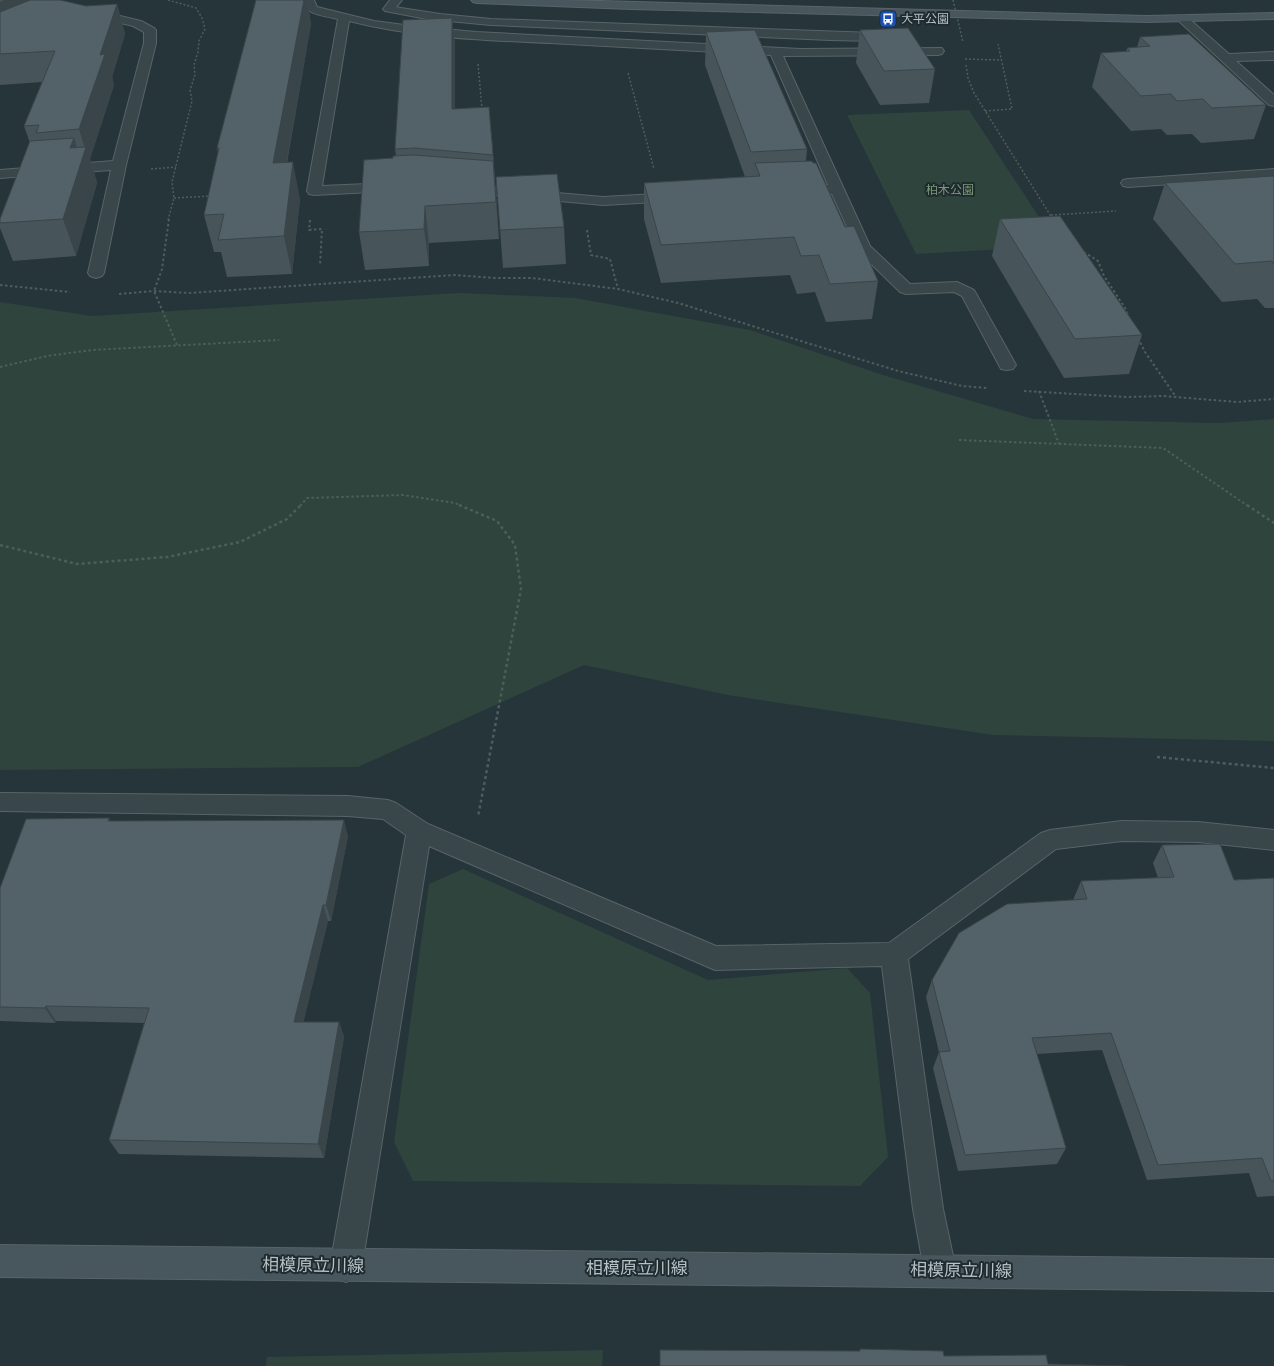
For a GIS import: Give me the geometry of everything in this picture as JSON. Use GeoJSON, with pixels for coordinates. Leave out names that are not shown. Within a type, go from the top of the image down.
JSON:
{"type":"FeatureCollection","features":[{"type":"Feature","properties":{"kind":"street"},"geometry":{"type":"LineString","coordinates":[[39,0],[137,23],[150,30],[150,43],[120,165],[96,273]]}},
{"type":"Feature","properties":{"kind":"street"},"geometry":{"type":"LineString","coordinates":[[308,0],[308,3],[313,9],[344,18],[412,30],[476,36],[800,53],[938,51]]}},
{"type":"Feature","properties":{"kind":"street"},"geometry":{"type":"LineString","coordinates":[[396,0],[388,9],[442,18],[499,22],[822,36],[888,37]]}},
{"type":"Feature","properties":{"kind":"street"},"geometry":{"type":"LineString","coordinates":[[477,0],[631,6],[1183,19],[1274,16]]}},
{"type":"Feature","properties":{"kind":"street"},"geometry":{"type":"LineString","coordinates":[[58,14],[73,8]]}},
{"type":"Feature","properties":{"kind":"street"},"geometry":{"type":"LineString","coordinates":[[344,18],[314,191],[404,186]]}},
{"type":"Feature","properties":{"kind":"street"},"geometry":{"type":"LineString","coordinates":[[1183,19],[1274,102]]}},
{"type":"Feature","properties":{"kind":"street"},"geometry":{"type":"LineString","coordinates":[[775,51],[863,248],[906,289],[957,287],[968,293],[1008,365]]}},
{"type":"Feature","properties":{"kind":"street"},"geometry":{"type":"LineString","coordinates":[[1226,58],[1274,56]]}},
{"type":"Feature","properties":{"kind":"street"},"geometry":{"type":"LineString","coordinates":[[0,174],[120,165]]}},
{"type":"Feature","properties":{"kind":"street"},"geometry":{"type":"LineString","coordinates":[[1128,183],[1274,173]]}},
{"type":"Feature","properties":{"kind":"street"},"geometry":{"type":"LineString","coordinates":[[451,188],[603,201],[686,197]]}},
{"type":"Feature","properties":{"kind":"street"},"geometry":{"type":"LineString","coordinates":[[781,192],[837,189]]}},
{"type":"Feature","properties":{"kind":"street"},"geometry":{"type":"LineString","coordinates":[[0,802],[348,806],[388,810],[419,831],[715,958],[894,954],[1050,840],[1122,831],[1198,832],[1274,840]]}},
{"type":"Feature","properties":{"kind":"street"},"geometry":{"type":"LineString","coordinates":[[346,1266],[419,831]]}},
{"type":"Feature","properties":{"kind":"street"},"geometry":{"type":"LineString","coordinates":[[894,954],[928,1208],[940,1270]]}},
{"type":"Feature","properties":{"kind":"street","name":"相模原立川線"},"geometry":{"type":"LineString","coordinates":[[0,1260],[346,1266],[940,1270],[1274,1275]]}},
{"type":"Feature","properties":{"kind":"path"},"geometry":{"type":"LineString","coordinates":[[168,0],[196,8],[202,18],[205,29],[199,41],[198,52],[194,65],[195,76],[190,90],[192,101],[172,182],[174,198],[169,215],[162,269],[154,291],[177,345]]}},
{"type":"Feature","properties":{"kind":"path"},"geometry":{"type":"LineString","coordinates":[[953,0],[964,48]]}},
{"type":"Feature","properties":{"kind":"path"},"geometry":{"type":"LineString","coordinates":[[959,31],[967,31]]}},
{"type":"Feature","properties":{"kind":"path"},"geometry":{"type":"LineString","coordinates":[[476,36],[482,112]]}},
{"type":"Feature","properties":{"kind":"path"},"geometry":{"type":"LineString","coordinates":[[620,44],[662,198]]}},
{"type":"Feature","properties":{"kind":"path"},"geometry":{"type":"LineString","coordinates":[[985,111],[1012,109],[997,44],[1005,44]]}},
{"type":"Feature","properties":{"kind":"path"},"geometry":{"type":"LineString","coordinates":[[964,53],[968,78],[974,93],[1054,220]]}},
{"type":"Feature","properties":{"kind":"path"},"geometry":{"type":"LineString","coordinates":[[966,59],[1000,60]]}},
{"type":"Feature","properties":{"kind":"path"},"geometry":{"type":"LineString","coordinates":[[314,191],[309,230],[322,230],[320,265]]}},
{"type":"Feature","properties":{"kind":"path"},"geometry":{"type":"LineString","coordinates":[[174,198],[213,196]]}},
{"type":"Feature","properties":{"kind":"path"},"geometry":{"type":"LineString","coordinates":[[569,199],[573,222],[586,228],[591,255],[610,260],[618,289]]}},
{"type":"Feature","properties":{"kind":"path"},"geometry":{"type":"LineString","coordinates":[[1051,215],[1118,211]]}},
{"type":"Feature","properties":{"kind":"path"},"geometry":{"type":"LineString","coordinates":[[1080,250],[1098,261],[1104,276],[1125,308],[1130,320]]}},
{"type":"Feature","properties":{"kind":"path"},"geometry":{"type":"LineString","coordinates":[[154,291],[189,293],[454,276],[532,278],[618,289],[678,303],[898,371],[962,386],[992,388]]}},
{"type":"Feature","properties":{"kind":"path"},"geometry":{"type":"LineString","coordinates":[[1136,333],[1145,352],[1176,397]]}},
{"type":"Feature","properties":{"kind":"path"},"geometry":{"type":"LineString","coordinates":[[0,366],[47,356],[92,350],[279,340]]}},
{"type":"Feature","properties":{"kind":"path"},"geometry":{"type":"LineString","coordinates":[[1022,391],[1126,397],[1143,395],[1176,397],[1220,403],[1274,399]]}},
{"type":"Feature","properties":{"kind":"path"},"geometry":{"type":"LineString","coordinates":[[1039,391],[1059,444]]}},
{"type":"Feature","properties":{"kind":"path"},"geometry":{"type":"LineString","coordinates":[[959,440],[1163,448],[1274,523]]}},
{"type":"Feature","properties":{"kind":"path"},"geometry":{"type":"LineString","coordinates":[[0,545],[77,564],[166,557],[240,542],[287,519],[307,498],[403,495],[455,503],[497,521],[515,545],[521,589],[472,853]]}},
{"type":"Feature","properties":{"kind":"path"},"geometry":{"type":"LineString","coordinates":[[1156,757],[1274,768]]}},
{"type":"Feature","properties":{"kind":"green space","name":"柏木公園"},"geometry":{"type":"Polygon","coordinates":[[[969,110],[1058,246],[916,254],[847,115],[969,110]]]}},
{"type":"Feature","properties":{"kind":"green space"},"geometry":{"type":"Polygon","coordinates":[[[459,293],[575,298],[750,330],[883,375],[1033,419],[1218,423],[1274,419],[1274,741],[993,735],[728,695],[584,665],[358,767],[0,770],[0,302],[92,316],[459,293]]]}},
{"type":"Feature","properties":{"kind":"green space"},"geometry":{"type":"Polygon","coordinates":[[[463,869],[708,980],[847,968],[870,993],[888,1157],[860,1186],[413,1181],[394,1142],[429,884],[463,869]]]}},
{"type":"Feature","properties":{"kind":"green space"},"geometry":{"type":"Polygon","coordinates":[[[603,1350],[602,1366],[266,1366],[267,1357],[603,1350]]]}},
{"type":"Feature","properties":{"kind":"building"},"geometry":{"type":"Polygon","coordinates":[[[30,0],[60,0],[86,6],[117,4],[100,55],[105,54],[79,129],[36,133],[39,125],[24,126],[55,51],[0,54],[0,12],[30,0]]]}},
{"type":"Feature","properties":{"kind":"building"},"geometry":{"type":"Polygon","coordinates":[[[256,0],[304,0],[273,163],[293,162],[284,236],[218,240],[224,214],[204,215],[219,148],[217,148],[256,0]]]}},
{"type":"Feature","properties":{"kind":"building"},"geometry":{"type":"Polygon","coordinates":[[[452,18],[452,109],[489,107],[493,155],[415,148],[395,149],[403,20],[452,18]]]}},
{"type":"Feature","properties":{"kind":"building"},"geometry":{"type":"Polygon","coordinates":[[[908,28],[935,69],[884,71],[860,30],[908,28]]]}},
{"type":"Feature","properties":{"kind":"building"},"geometry":{"type":"Polygon","coordinates":[[[755,30],[807,149],[751,152],[706,32],[755,30]]]}},
{"type":"Feature","properties":{"kind":"building"},"geometry":{"type":"Polygon","coordinates":[[[1189,34],[1266,105],[1212,108],[1203,99],[1177,101],[1171,94],[1141,96],[1101,53],[1130,51],[1127,48],[1150,46],[1140,37],[1189,34]]]}},
{"type":"Feature","properties":{"kind":"building"},"geometry":{"type":"Polygon","coordinates":[[[74,138],[70,148],[86,147],[63,219],[0,223],[0,219],[30,141],[74,138]]]}},
{"type":"Feature","properties":{"kind":"building"},"geometry":{"type":"Polygon","coordinates":[[[414,155],[493,161],[496,202],[425,206],[424,229],[359,232],[364,160],[414,155]]]}},
{"type":"Feature","properties":{"kind":"building"},"geometry":{"type":"Polygon","coordinates":[[[812,161],[813,163],[816,163],[845,227],[854,226],[878,281],[830,284],[819,255],[801,256],[794,237],[661,245],[644,183],[760,176],[755,163],[812,161]]]}},
{"type":"Feature","properties":{"kind":"building"},"geometry":{"type":"Polygon","coordinates":[[[557,174],[564,227],[500,230],[496,177],[557,174]]]}},
{"type":"Feature","properties":{"kind":"building"},"geometry":{"type":"Polygon","coordinates":[[[1274,176],[1274,264],[1272,261],[1235,264],[1165,183],[1274,176]]]}},
{"type":"Feature","properties":{"kind":"building"},"geometry":{"type":"Polygon","coordinates":[[[1060,216],[1142,335],[1075,339],[1000,219],[1060,216]]]}},
{"type":"Feature","properties":{"kind":"building"},"geometry":{"type":"Polygon","coordinates":[[[109,818],[108,821],[344,820],[326,905],[323,905],[294,1022],[339,1022],[318,1144],[109,1140],[149,1008],[46,1006],[45,1008],[0,1007],[0,888],[26,819],[109,818]]]}},
{"type":"Feature","properties":{"kind":"building"},"geometry":{"type":"Polygon","coordinates":[[[1220,844],[1234,880],[1274,878],[1274,1181],[1271,1181],[1262,1158],[1158,1165],[1111,1033],[1032,1038],[1066,1148],[965,1155],[939,1052],[950,1051],[932,980],[959,933],[1007,904],[1087,899],[1081,881],[1174,877],[1162,845],[1220,844]]]}},
{"type":"Feature","properties":{"kind":"building"},"geometry":{"type":"Polygon","coordinates":[[[860,1349],[943,1351],[944,1356],[1046,1355],[1048,1364],[1125,1366],[660,1366],[660,1350],[860,1351],[860,1349]]]}},
{"type":"Feature","properties":{"kind":"place","name":"大平公園"},"geometry":{"type":"Point","coordinates":[888,19]}}]}
